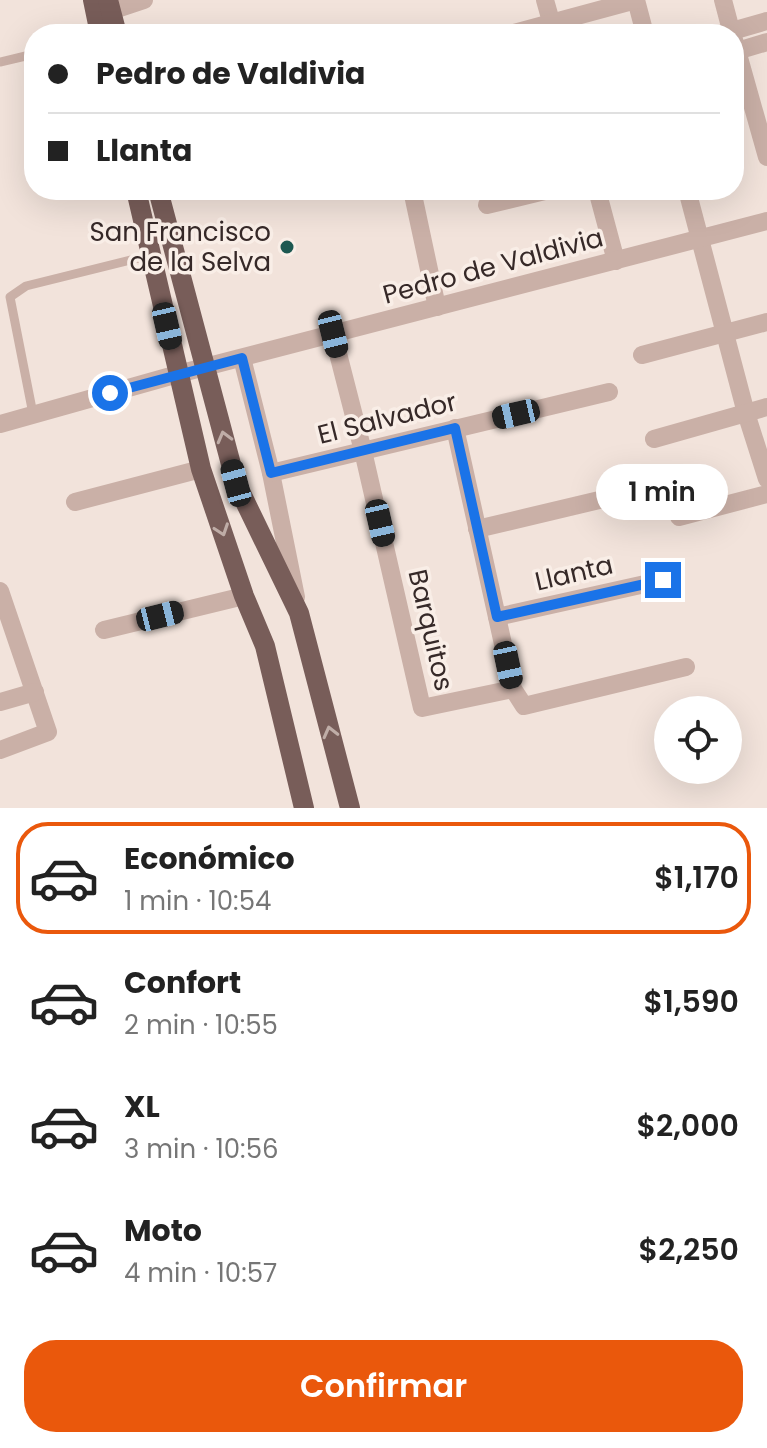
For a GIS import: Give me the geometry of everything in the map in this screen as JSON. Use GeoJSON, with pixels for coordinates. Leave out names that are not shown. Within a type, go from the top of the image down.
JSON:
{"type":"FeatureCollection","features":[{"type":"Feature","properties":{"kind":"main road"},"geometry":{"type":"LineString","coordinates":[[101,24],[104,4]]}},
{"type":"Feature","properties":{"kind":"main road"},"geometry":{"type":"LineString","coordinates":[[104,4],[113,24]]}},
{"type":"Feature","properties":{"kind":"main road"},"geometry":{"type":"LineString","coordinates":[[138,200],[201,469],[244,596],[265,646],[304,808]]}},
{"type":"Feature","properties":{"kind":"main road"},"geometry":{"type":"LineString","coordinates":[[161,200],[236,483],[299,613],[350,808]]}},
{"type":"Feature","properties":{"kind":"street"},"geometry":{"type":"LineString","coordinates":[[104,4],[144,0]]}},
{"type":"Feature","properties":{"kind":"street"},"geometry":{"type":"LineString","coordinates":[[545,0],[552,24]]}},
{"type":"Feature","properties":{"kind":"street"},"geometry":{"type":"LineString","coordinates":[[565,24],[636,0],[642,24]]}},
{"type":"Feature","properties":{"kind":"street"},"geometry":{"type":"LineString","coordinates":[[723,0],[730,24]]}},
{"type":"Feature","properties":{"kind":"street"},"geometry":{"type":"LineString","coordinates":[[744,34],[767,21]]}},
{"type":"Feature","properties":{"kind":"street"},"geometry":{"type":"LineString","coordinates":[[744,40],[767,42]]}},
{"type":"Feature","properties":{"kind":"street"},"geometry":{"type":"LineString","coordinates":[[744,71],[764,136],[767,157]]}},
{"type":"Feature","properties":{"kind":"street"},"geometry":{"type":"LineString","coordinates":[[414,200],[437,307]]}},
{"type":"Feature","properties":{"kind":"street"},"geometry":{"type":"LineString","coordinates":[[487,205],[508,200]]}},
{"type":"Feature","properties":{"kind":"street"},"geometry":{"type":"LineString","coordinates":[[600,200],[616,261]]}},
{"type":"Feature","properties":{"kind":"street"},"geometry":{"type":"LineString","coordinates":[[690,200],[746,413],[767,479]]}},
{"type":"Feature","properties":{"kind":"street","name":"Pedro de Valdivia"},"geometry":{"type":"LineString","coordinates":[[0,424],[178,374],[767,221]]}},
{"type":"Feature","properties":{"kind":"street"},"geometry":{"type":"LineString","coordinates":[[642,355],[767,322]]}},
{"type":"Feature","properties":{"kind":"street","name":"Barquitos"},"geometry":{"type":"LineString","coordinates":[[333,334],[422,708],[513,689]]}},
{"type":"Feature","properties":{"kind":"street"},"geometry":{"type":"LineString","coordinates":[[242,358],[271,473],[299,613]]}},
{"type":"Feature","properties":{"kind":"street","name":"El Salvador"},"geometry":{"type":"LineString","coordinates":[[271,473],[609,392]]}},
{"type":"Feature","properties":{"kind":"street"},"geometry":{"type":"LineString","coordinates":[[654,439],[767,407]]}},
{"type":"Feature","properties":{"kind":"street"},"geometry":{"type":"LineString","coordinates":[[455,428],[513,689],[524,706],[686,667]]}},
{"type":"Feature","properties":{"kind":"street"},"geometry":{"type":"LineString","coordinates":[[75,502],[201,469]]}},
{"type":"Feature","properties":{"kind":"street"},"geometry":{"type":"LineString","coordinates":[[477,529],[633,492]]}},
{"type":"Feature","properties":{"kind":"street"},"geometry":{"type":"LineString","coordinates":[[679,517],[767,494]]}},
{"type":"Feature","properties":{"kind":"street","name":"Llanta"},"geometry":{"type":"LineString","coordinates":[[497,617],[663,580]]}},
{"type":"Feature","properties":{"kind":"street"},"geometry":{"type":"LineString","coordinates":[[0,591],[48,732],[0,750]]}},
{"type":"Feature","properties":{"kind":"street"},"geometry":{"type":"LineString","coordinates":[[104,630],[244,596]]}},
{"type":"Feature","properties":{"kind":"street"},"geometry":{"type":"LineString","coordinates":[[0,702],[35,692]]}},
{"type":"Feature","properties":{"kind":"lane"},"geometry":{"type":"LineString","coordinates":[[0,62],[24,56]]}},
{"type":"Feature","properties":{"kind":"lane"},"geometry":{"type":"LineString","coordinates":[[33,414],[10,297],[26,286],[151,255]]}},
{"type":"Feature","properties":{"kind":"place","name":"San Francisco de la Selva"},"geometry":{"type":"Point","coordinates":[287,247]}},
{"type":"Feature","properties":{"kind":"route"},"geometry":{"type":"LineString","coordinates":[[110,393],[242,358],[271,473],[455,428],[497,617],[663,580]]}}]}
